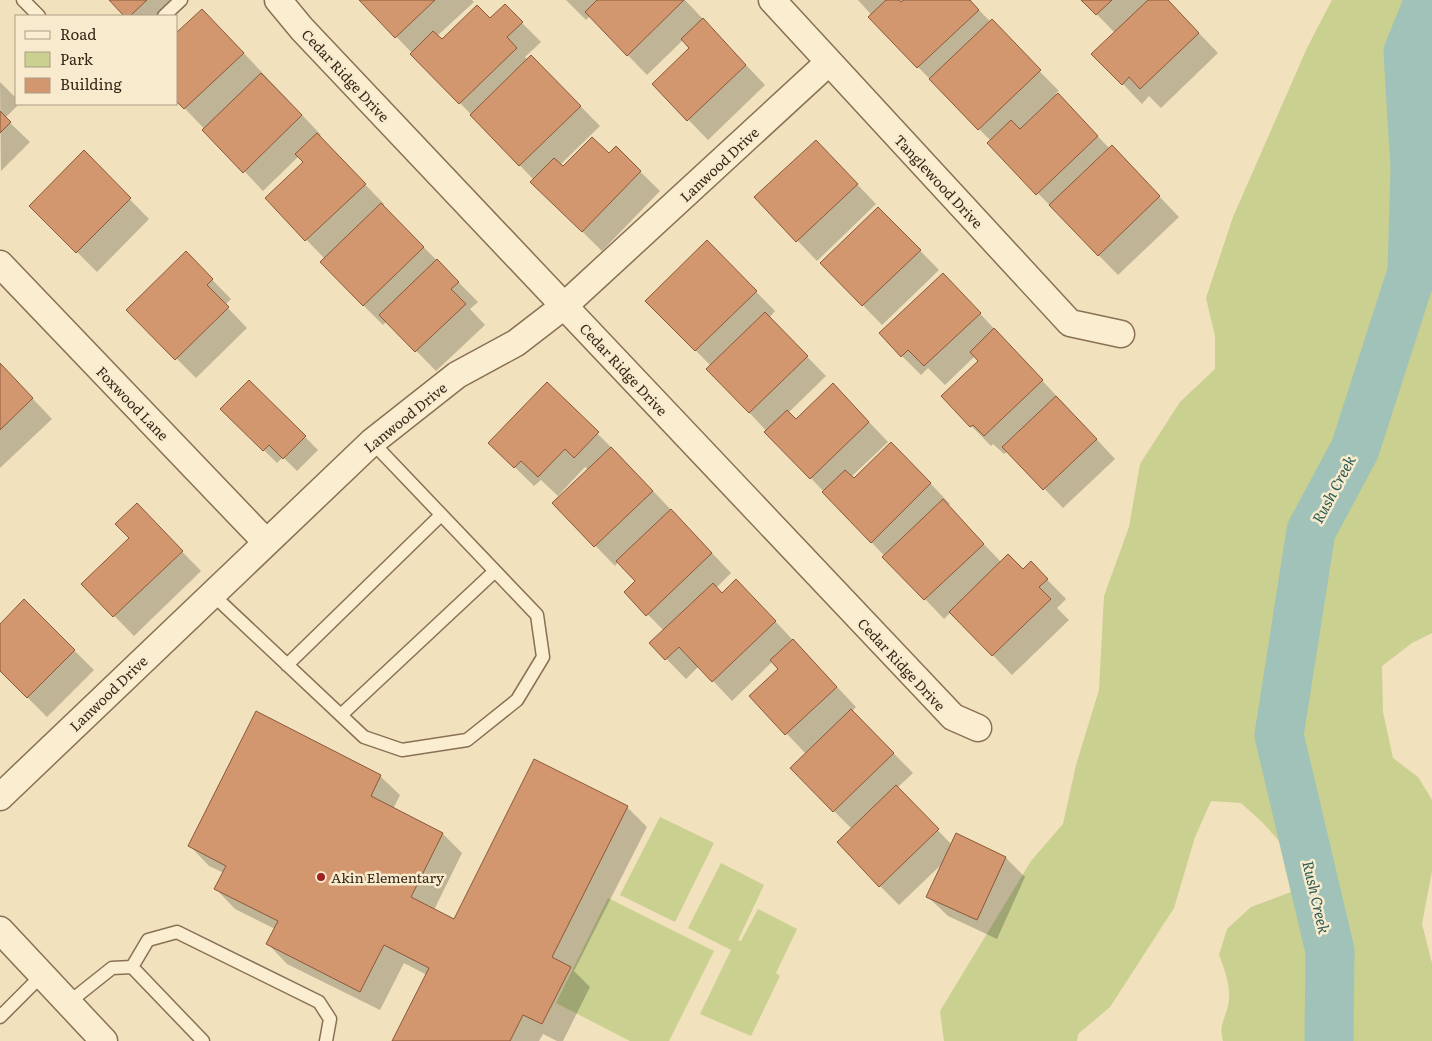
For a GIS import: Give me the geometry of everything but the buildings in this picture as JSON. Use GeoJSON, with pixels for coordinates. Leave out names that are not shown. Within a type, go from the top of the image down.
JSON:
{"type":"FeatureCollection","features":[{"type":"Feature","properties":{"kind":"street","name":"Cedar Ridge Drive"},"geometry":{"type":"LineString","coordinates":[[278,0],[302,29],[953,717],[978,728]]}},
{"type":"Feature","properties":{"kind":"street","name":"Tanglewood Drive"},"geometry":{"type":"LineString","coordinates":[[772,0],[1070,322],[1121,334]]}},
{"type":"Feature","properties":{"kind":"street","name":"Lanwood Drive"},"geometry":{"type":"LineString","coordinates":[[0,797],[372,442],[457,375],[516,343],[564,306],[829,62]]}},
{"type":"Feature","properties":{"kind":"street","name":"Foxwood Lane"},"geometry":{"type":"LineString","coordinates":[[0,264],[266,542]]}},
{"type":"Feature","properties":{"kind":"street"},"geometry":{"type":"LineString","coordinates":[[0,930],[104,1041]]}},
{"type":"Feature","properties":{"kind":"lane"},"geometry":{"type":"LineString","coordinates":[[23,0],[38,15]]}},
{"type":"Feature","properties":{"kind":"lane"},"geometry":{"type":"LineString","coordinates":[[165,15],[181,0]]}},
{"type":"Feature","properties":{"kind":"lane"},"geometry":{"type":"LineString","coordinates":[[212,594],[364,737],[402,750],[467,740],[517,700],[543,657],[537,616],[372,442]]}},
{"type":"Feature","properties":{"kind":"lane"},"geometry":{"type":"LineString","coordinates":[[287,664],[441,514]]}},
{"type":"Feature","properties":{"kind":"lane"},"geometry":{"type":"LineString","coordinates":[[341,715],[495,571]]}},
{"type":"Feature","properties":{"kind":"lane"},"geometry":{"type":"LineString","coordinates":[[132,967],[148,940],[177,932],[319,1002],[330,1019],[326,1041]]}},
{"type":"Feature","properties":{"kind":"lane"},"geometry":{"type":"LineString","coordinates":[[68,1003],[112,968],[132,967],[203,1041]]}},
{"type":"Feature","properties":{"kind":"lane"},"geometry":{"type":"LineString","coordinates":[[0,1017],[42,975]]}},
{"type":"Feature","properties":{"kind":"green space"},"geometry":{"type":"Polygon","coordinates":[[[1332,0],[1432,0],[1432,633],[1412,643],[1382,666],[1383,712],[1393,758],[1418,777],[1432,800],[1432,871],[1422,924],[1432,963],[1432,1041],[1223,1041],[1222,1027],[1228,1006],[1229,993],[1226,973],[1219,955],[1227,929],[1251,907],[1291,892],[1289,852],[1262,822],[1241,803],[1211,801],[1195,837],[1174,908],[1110,1007],[1078,1034],[1077,1041],[944,1041],[940,1011],[1031,861],[1063,824],[1076,765],[1099,690],[1104,596],[1129,527],[1140,464],[1180,402],[1215,369],[1215,336],[1206,298],[1233,217],[1307,48],[1332,0]]]}},
{"type":"Feature","properties":{"kind":"green space"},"geometry":{"type":"Polygon","coordinates":[[[660,817],[714,843],[675,922],[620,895],[660,817]]]}},
{"type":"Feature","properties":{"kind":"green space"},"geometry":{"type":"Polygon","coordinates":[[[721,863],[764,885],[738,940],[741,941],[758,909],[797,929],[776,973],[780,976],[751,1036],[700,1014],[731,950],[688,928],[721,863]]]}},
{"type":"Feature","properties":{"kind":"green space"},"geometry":{"type":"Polygon","coordinates":[[[608,898],[714,951],[669,1041],[630,1041],[556,1003],[608,898]]]}},
{"type":"Feature","properties":{"kind":"waterway","name":"Rush Creek"},"geometry":{"type":"LineString","coordinates":[[1329,1041],[1330,951],[1279,735],[1311,531],[1355,449],[1412,272],[1415,168],[1408,52],[1426,8],[1432,5]]}},
{"type":"Feature","properties":{"kind":"place","name":"Akin Elementary"},"geometry":{"type":"Point","coordinates":[321,877]}}]}
